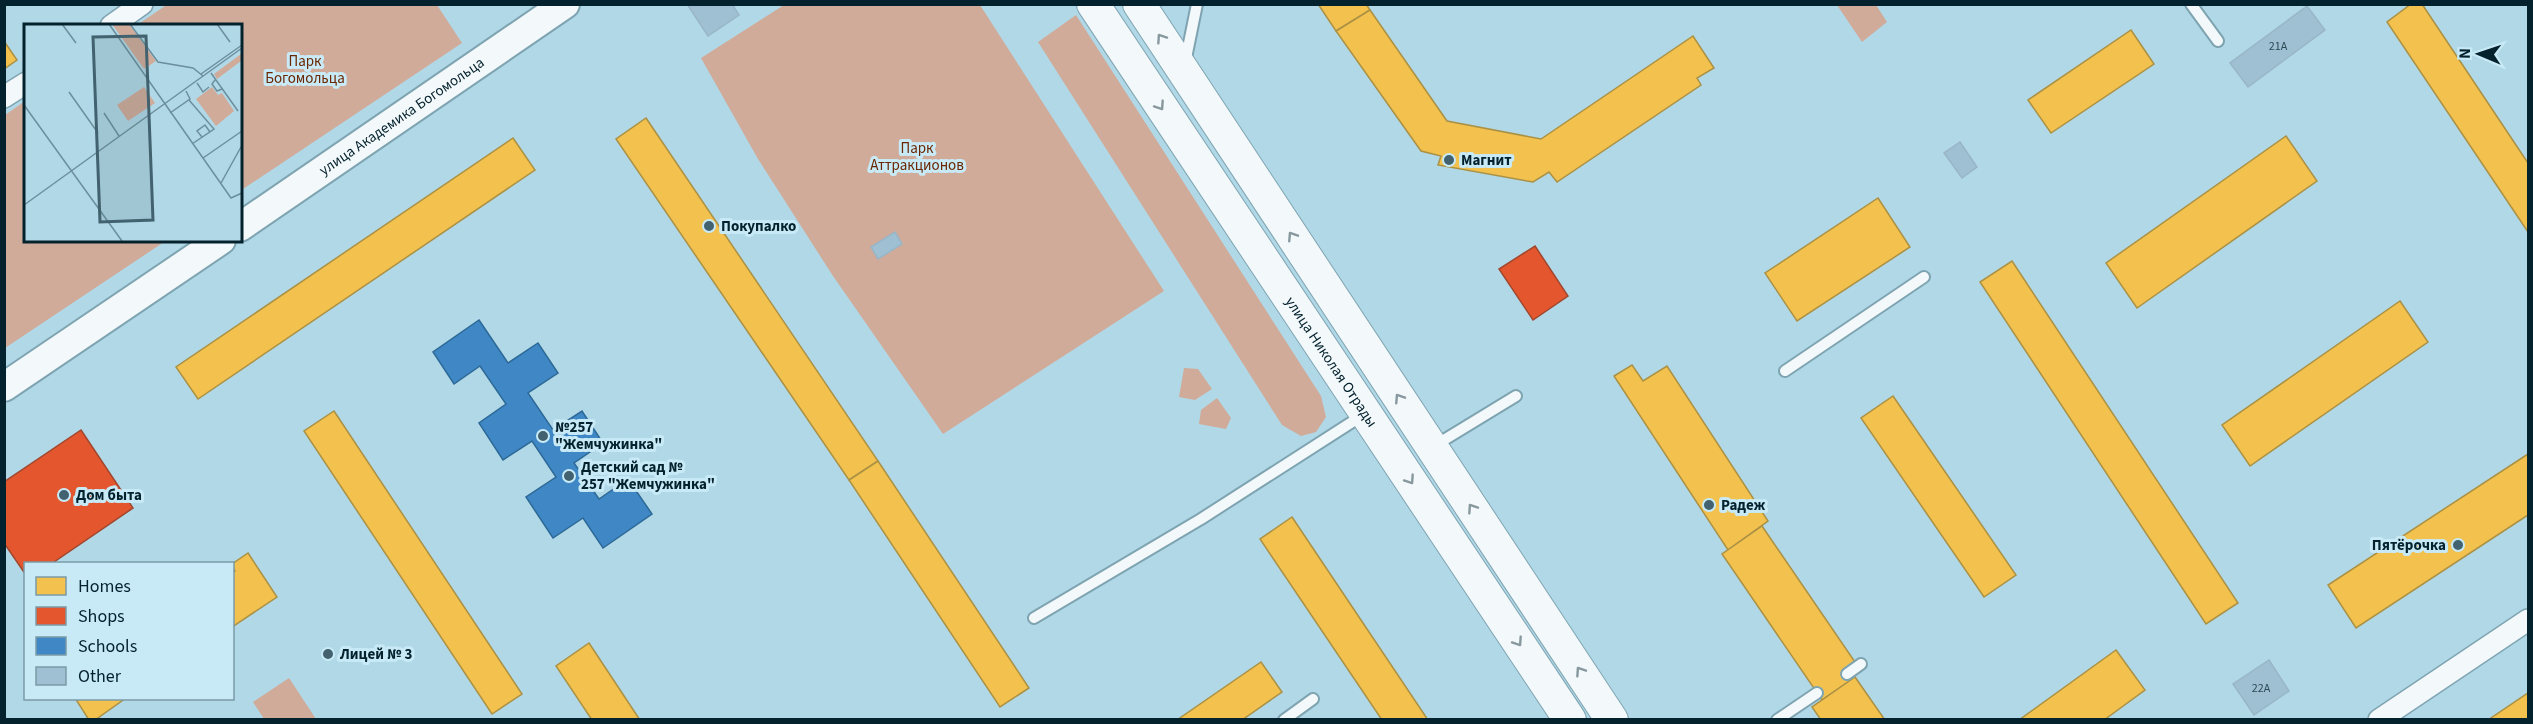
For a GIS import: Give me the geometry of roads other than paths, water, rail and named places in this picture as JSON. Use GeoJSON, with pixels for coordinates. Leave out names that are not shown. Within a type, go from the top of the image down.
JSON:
{"type":"FeatureCollection","features":[{"type":"Feature","properties":{"kind":"main road","name":"улица Николая Отрады"},"geometry":{"type":"LineString","coordinates":[[1093,4],[1570,720]]}},
{"type":"Feature","properties":{"kind":"main road"},"geometry":{"type":"LineString","coordinates":[[1139,4],[1612,720]]}},
{"type":"Feature","properties":{"kind":"street"},"geometry":{"type":"LineString","coordinates":[[114,24],[142,4]]}},
{"type":"Feature","properties":{"kind":"street","name":"улица Академика Богомольца"},"geometry":{"type":"LineString","coordinates":[[242,226],[564,4]]}},
{"type":"Feature","properties":{"kind":"street"},"geometry":{"type":"LineString","coordinates":[[4,97],[24,84]]}},
{"type":"Feature","properties":{"kind":"street"},"geometry":{"type":"LineString","coordinates":[[4,387],[218,242]]}},
{"type":"Feature","properties":{"kind":"street"},"geometry":{"type":"LineString","coordinates":[[2379,720],[2529,620]]}},
{"type":"Feature","properties":{"kind":"lane"},"geometry":{"type":"LineString","coordinates":[[1184,72],[1197,4]]}},
{"type":"Feature","properties":{"kind":"lane"},"geometry":{"type":"LineString","coordinates":[[2191,4],[2218,42]]}},
{"type":"Feature","properties":{"kind":"lane"},"geometry":{"type":"LineString","coordinates":[[1785,371],[1924,277]]}},
{"type":"Feature","properties":{"kind":"lane"},"geometry":{"type":"LineString","coordinates":[[1432,447],[1516,396]]}},
{"type":"Feature","properties":{"kind":"lane"},"geometry":{"type":"LineString","coordinates":[[1034,618],[1201,519],[1366,414]]}},
{"type":"Feature","properties":{"kind":"lane"},"geometry":{"type":"LineString","coordinates":[[1847,674],[1861,664]]}},
{"type":"Feature","properties":{"kind":"lane"},"geometry":{"type":"LineString","coordinates":[[1777,720],[1817,693]]}},
{"type":"Feature","properties":{"kind":"lane"},"geometry":{"type":"LineString","coordinates":[[1284,720],[1313,699]]}},
{"type":"Feature","properties":{"kind":"place","name":"Магнит"},"geometry":{"type":"Point","coordinates":[1449,160]}},
{"type":"Feature","properties":{"kind":"place","name":"Покупалко"},"geometry":{"type":"Point","coordinates":[709,226]}},
{"type":"Feature","properties":{"kind":"place","name":"№257 \"Жемчужинка\""},"geometry":{"type":"Point","coordinates":[543,436]}},
{"type":"Feature","properties":{"kind":"place","name":"Детский сад № 257 \"Жемчужинка\""},"geometry":{"type":"Point","coordinates":[569,476]}},
{"type":"Feature","properties":{"kind":"place","name":"Дом быта"},"geometry":{"type":"Point","coordinates":[64,495]}},
{"type":"Feature","properties":{"kind":"place","name":"Радеж"},"geometry":{"type":"Point","coordinates":[1709,505]}},
{"type":"Feature","properties":{"kind":"place","name":"Пятёрочка"},"geometry":{"type":"Point","coordinates":[2458,545]}},
{"type":"Feature","properties":{"kind":"place","name":"Лицей № 3"},"geometry":{"type":"Point","coordinates":[328,654]}},
{"type":"Feature","properties":{"kind":"park label","name":"Парк Богомольца"},"geometry":{"type":"Point","coordinates":[305,70]}},
{"type":"Feature","properties":{"kind":"park label","name":"Парк Аттракционов"},"geometry":{"type":"Point","coordinates":[917,156]}}]}
